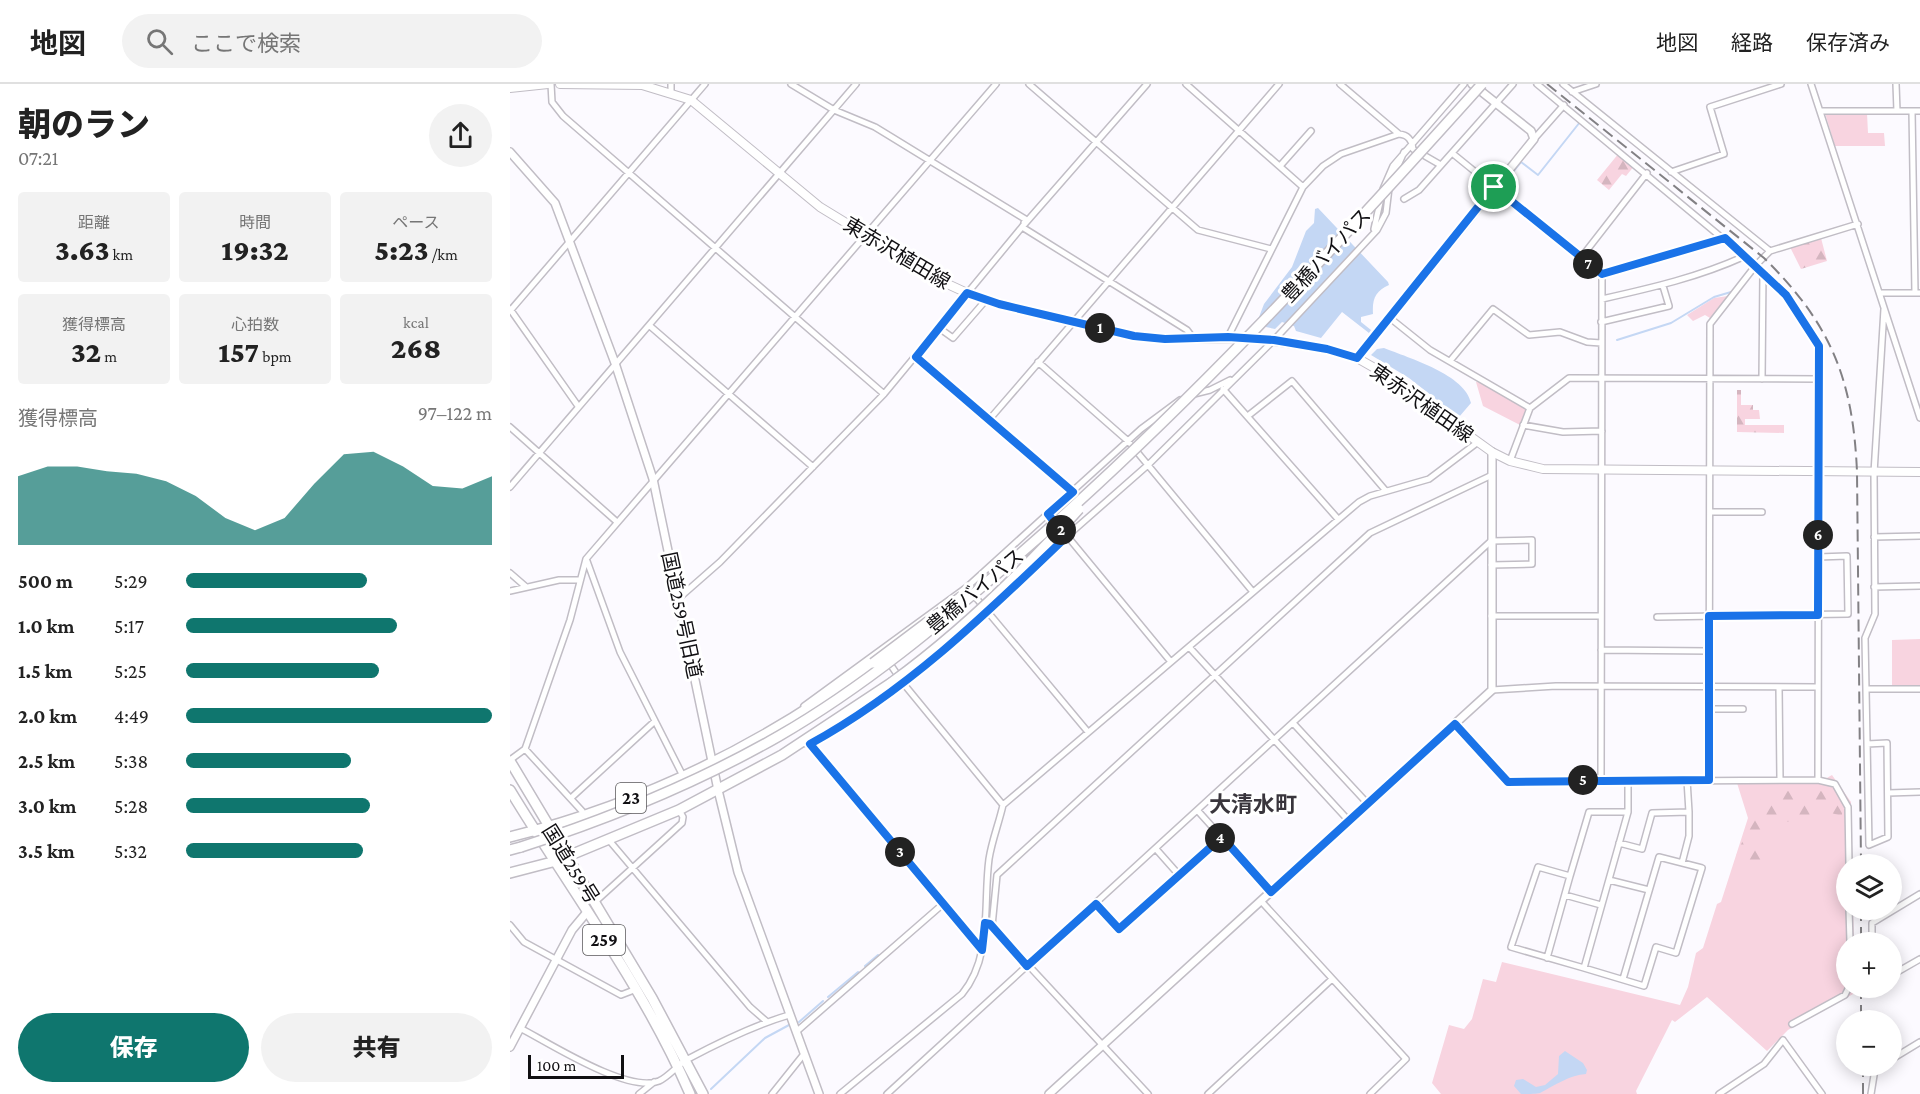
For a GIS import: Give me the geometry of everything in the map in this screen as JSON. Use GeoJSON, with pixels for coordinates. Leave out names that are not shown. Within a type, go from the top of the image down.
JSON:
{"type":"FeatureCollection","features":[{"type":"Feature","properties":{"kind":"highway","name":"豊橋バイパス"},"geometry":{"type":"LineString","coordinates":[[510,850],[637,807],[699,778],[779,736],[842,696],[902,652],[985,584],[1116,467],[1237,350],[1327,256],[1482,84]]}},
{"type":"Feature","properties":{"kind":"highway","name":"23"},"geometry":{"type":"LineString","coordinates":[[510,873],[556,861],[679,810],[806,743],[937,649],[977,615],[1032,562],[1116,467]]}},
{"type":"Feature","properties":{"kind":"highway","name":"23"},"geometry":{"type":"LineString","coordinates":[[510,837],[584,816],[713,763],[792,719],[873,663],[967,592],[985,584]]}},
{"type":"Feature","properties":{"kind":"highway","name":"国道259号"},"geometry":{"type":"LineString","coordinates":[[510,760],[547,826],[595,902],[682,1063],[690,1094]]}},
{"type":"Feature","properties":{"kind":"highway","name":"国道259号"},"geometry":{"type":"LineString","coordinates":[[510,790],[634,990],[703,1094]]}},
{"type":"Feature","properties":{"kind":"main road"},"geometry":{"type":"LineString","coordinates":[[510,88],[549,84]]}},
{"type":"Feature","properties":{"kind":"main road","name":"東赤沢植田線"},"geometry":{"type":"LineString","coordinates":[[560,84],[671,88],[691,100],[820,207],[941,281],[967,293],[986,300],[1134,336],[1274,340],[1327,349],[1357,358],[1378,370],[1492,452],[1510,461],[1543,470],[1920,472]]}},
{"type":"Feature","properties":{"kind":"street"},"geometry":{"type":"LineString","coordinates":[[549,84],[554,106],[628,173],[884,394]]}},
{"type":"Feature","properties":{"kind":"street"},"geometry":{"type":"LineString","coordinates":[[578,406],[510,310],[705,84]]}},
{"type":"Feature","properties":{"kind":"street"},"geometry":{"type":"LineString","coordinates":[[791,84],[834,110],[875,127],[1025,219],[1022,227]]}},
{"type":"Feature","properties":{"kind":"street"},"geometry":{"type":"LineString","coordinates":[[510,487],[577,412],[578,406],[650,326],[779,171],[856,84]]}},
{"type":"Feature","properties":{"kind":"street"},"geometry":{"type":"LineString","coordinates":[[510,760],[525,749],[570,620],[586,559],[653,479],[932,162],[996,84]]}},
{"type":"Feature","properties":{"kind":"street"},"geometry":{"type":"LineString","coordinates":[[1029,84],[1198,230],[1271,249]]}},
{"type":"Feature","properties":{"kind":"street"},"geometry":{"type":"LineString","coordinates":[[679,598],[720,562],[884,394],[1022,227],[1147,84]]}},
{"type":"Feature","properties":{"kind":"street"},"geometry":{"type":"LineString","coordinates":[[1186,84],[1304,187]]}},
{"type":"Feature","properties":{"kind":"street"},"geometry":{"type":"LineString","coordinates":[[988,421],[1279,84]]}},
{"type":"Feature","properties":{"kind":"street"},"geometry":{"type":"LineString","coordinates":[[1340,84],[1399,134],[1413,142]]}},
{"type":"Feature","properties":{"kind":"street"},"geometry":{"type":"LineString","coordinates":[[982,950],[806,743],[903,683],[943,652],[1066,537],[1149,465],[1274,340],[1385,218],[1389,186],[1404,152],[1464,84]]}},
{"type":"Feature","properties":{"kind":"street"},"geometry":{"type":"LineString","coordinates":[[1472,84],[1531,131],[1534,139]]}},
{"type":"Feature","properties":{"kind":"street"},"geometry":{"type":"LineString","coordinates":[[1404,199],[1419,190],[1513,84]]}},
{"type":"Feature","properties":{"kind":"street"},"geometry":{"type":"LineString","coordinates":[[1538,84],[1756,265],[1786,295],[1813,333],[1819,346],[1818,780]]}},
{"type":"Feature","properties":{"kind":"street"},"geometry":{"type":"LineString","coordinates":[[1563,84],[1770,251]]}},
{"type":"Feature","properties":{"kind":"street"},"geometry":{"type":"LineString","coordinates":[[1572,92],[1596,84]]}},
{"type":"Feature","properties":{"kind":"street"},"geometry":{"type":"LineString","coordinates":[[1671,172],[1724,154],[1710,107],[1781,84]]}},
{"type":"Feature","properties":{"kind":"street"},"geometry":{"type":"LineString","coordinates":[[1811,84],[1920,418]]}},
{"type":"Feature","properties":{"kind":"street"},"geometry":{"type":"LineString","coordinates":[[1896,84],[1897,111]]}},
{"type":"Feature","properties":{"kind":"street"},"geometry":{"type":"LineString","coordinates":[[1357,358],[1494,187],[1564,105]]}},
{"type":"Feature","properties":{"kind":"street"},"geometry":{"type":"LineString","coordinates":[[1820,111],[1920,111]]}},
{"type":"Feature","properties":{"kind":"street"},"geometry":{"type":"LineString","coordinates":[[1880,293],[1917,293],[1912,111]]}},
{"type":"Feature","properties":{"kind":"street"},"geometry":{"type":"LineString","coordinates":[[1280,166],[1311,131]]}},
{"type":"Feature","properties":{"kind":"street"},"geometry":{"type":"LineString","coordinates":[[1228,337],[1304,187],[1323,166],[1341,154],[1399,134]]}},
{"type":"Feature","properties":{"kind":"street"},"geometry":{"type":"LineString","coordinates":[[1413,142],[1413,149],[1439,165]]}},
{"type":"Feature","properties":{"kind":"street","name":"国道259号旧道"},"geometry":{"type":"LineString","coordinates":[[510,152],[555,203],[615,363],[653,479],[718,790],[738,872],[819,1094]]}},
{"type":"Feature","properties":{"kind":"street"},"geometry":{"type":"LineString","coordinates":[[1452,153],[1580,259],[1602,274]]}},
{"type":"Feature","properties":{"kind":"street"},"geometry":{"type":"LineString","coordinates":[[1580,259],[1647,173]]}},
{"type":"Feature","properties":{"kind":"street"},"geometry":{"type":"LineString","coordinates":[[1709,780],[1710,324],[1756,265],[1770,251],[1858,224]]}},
{"type":"Feature","properties":{"kind":"street"},"geometry":{"type":"LineString","coordinates":[[1022,227],[1187,330],[1193,338]]}},
{"type":"Feature","properties":{"kind":"street"},"geometry":{"type":"LineString","coordinates":[[1602,274],[1725,238]]}},
{"type":"Feature","properties":{"kind":"street"},"geometry":{"type":"LineString","coordinates":[[1602,299],[1663,286],[1716,269],[1745,256]]}},
{"type":"Feature","properties":{"kind":"street"},"geometry":{"type":"LineString","coordinates":[[1762,379],[1763,272]]}},
{"type":"Feature","properties":{"kind":"street"},"geometry":{"type":"LineString","coordinates":[[1601,780],[1602,274]]}},
{"type":"Feature","properties":{"kind":"street"},"geometry":{"type":"LineString","coordinates":[[1601,322],[1669,306],[1663,286]]}},
{"type":"Feature","properties":{"kind":"street"},"geometry":{"type":"LineString","coordinates":[[939,328],[953,338],[986,300]]}},
{"type":"Feature","properties":{"kind":"street"},"geometry":{"type":"LineString","coordinates":[[1450,361],[1493,309],[1529,335],[1560,332],[1587,342],[1601,343]]}},
{"type":"Feature","properties":{"kind":"street"},"geometry":{"type":"LineString","coordinates":[[1867,744],[1887,743],[1888,793],[1888,837],[1869,845],[1867,744],[1866,689],[1866,638],[1875,614],[1874,473],[1884,309]]}},
{"type":"Feature","properties":{"kind":"street"},"geometry":{"type":"LineString","coordinates":[[1390,318],[1430,350],[1530,408]]}},
{"type":"Feature","properties":{"kind":"street"},"geometry":{"type":"LineString","coordinates":[[650,326],[813,467]]}},
{"type":"Feature","properties":{"kind":"street"},"geometry":{"type":"LineString","coordinates":[[916,357],[1073,492]]}},
{"type":"Feature","properties":{"kind":"street"},"geometry":{"type":"LineString","coordinates":[[1038,362],[1128,441],[1253,592]]}},
{"type":"Feature","properties":{"kind":"street"},"geometry":{"type":"LineString","coordinates":[[792,719],[811,699],[967,587],[1153,419],[1184,397],[1210,390],[1240,372]]}},
{"type":"Feature","properties":{"kind":"street"},"geometry":{"type":"LineString","coordinates":[[1510,461],[1530,408],[1569,378],[1819,380]]}},
{"type":"Feature","properties":{"kind":"street"},"geometry":{"type":"LineString","coordinates":[[1249,415],[1292,381],[1386,491]]}},
{"type":"Feature","properties":{"kind":"street"},"geometry":{"type":"LineString","coordinates":[[1223,389],[1249,415],[1338,519]]}},
{"type":"Feature","properties":{"kind":"street"},"geometry":{"type":"LineString","coordinates":[[1523,425],[1571,433],[1602,431]]}},
{"type":"Feature","properties":{"kind":"street"},"geometry":{"type":"LineString","coordinates":[[510,427],[617,522]]}},
{"type":"Feature","properties":{"kind":"street"},"geometry":{"type":"LineString","coordinates":[[840,1094],[962,994],[975,974],[982,950],[989,859],[1003,805],[1338,519],[1365,499],[1429,478],[1478,442]]}},
{"type":"Feature","properties":{"kind":"street"},"geometry":{"type":"LineString","coordinates":[[1492,452],[1490,565],[1492,690]]}},
{"type":"Feature","properties":{"kind":"street"},"geometry":{"type":"LineString","coordinates":[[992,926],[997,875],[1370,533],[1492,475]]}},
{"type":"Feature","properties":{"kind":"street"},"geometry":{"type":"LineString","coordinates":[[1710,512],[1762,512]]}},
{"type":"Feature","properties":{"kind":"street"},"geometry":{"type":"LineString","coordinates":[[1048,514],[1171,663]]}},
{"type":"Feature","properties":{"kind":"street"},"geometry":{"type":"LineString","coordinates":[[1874,537],[1920,536]]}},
{"type":"Feature","properties":{"kind":"street"},"geometry":{"type":"LineString","coordinates":[[887,1094],[1491,541],[1532,540],[1532,564],[1490,565]]}},
{"type":"Feature","properties":{"kind":"street"},"geometry":{"type":"LineString","coordinates":[[1657,616],[1848,615],[1847,556],[1818,557]]}},
{"type":"Feature","properties":{"kind":"street"},"geometry":{"type":"LineString","coordinates":[[586,559],[620,652],[683,777]]}},
{"type":"Feature","properties":{"kind":"street"},"geometry":{"type":"LineString","coordinates":[[510,573],[525,586]]}},
{"type":"Feature","properties":{"kind":"street"},"geometry":{"type":"LineString","coordinates":[[510,591],[559,580],[580,580]]}},
{"type":"Feature","properties":{"kind":"street"},"geometry":{"type":"LineString","coordinates":[[1874,587],[1920,586]]}},
{"type":"Feature","properties":{"kind":"street"},"geometry":{"type":"LineString","coordinates":[[967,587],[1088,732]]}},
{"type":"Feature","properties":{"kind":"street"},"geometry":{"type":"LineString","coordinates":[[1491,616],[1601,615]]}},
{"type":"Feature","properties":{"kind":"street"},"geometry":{"type":"LineString","coordinates":[[1189,647],[1349,821]]}},
{"type":"Feature","properties":{"kind":"street"},"geometry":{"type":"LineString","coordinates":[[881,650],[903,683],[1003,805]]}},
{"type":"Feature","properties":{"kind":"street"},"geometry":{"type":"LineString","coordinates":[[1601,650],[1709,651]]}},
{"type":"Feature","properties":{"kind":"street"},"geometry":{"type":"LineString","coordinates":[[1048,1094],[1492,690],[1601,687],[1818,687]]}},
{"type":"Feature","properties":{"kind":"street"},"geometry":{"type":"LineString","coordinates":[[1779,687],[1780,779]]}},
{"type":"Feature","properties":{"kind":"street"},"geometry":{"type":"LineString","coordinates":[[1866,689],[1920,689]]}},
{"type":"Feature","properties":{"kind":"street"},"geometry":{"type":"LineString","coordinates":[[1709,710],[1743,709]]}},
{"type":"Feature","properties":{"kind":"street"},"geometry":{"type":"LineString","coordinates":[[571,798],[655,721]]}},
{"type":"Feature","properties":{"kind":"street"},"geometry":{"type":"LineString","coordinates":[[1293,723],[1368,804]]}},
{"type":"Feature","properties":{"kind":"street"},"geometry":{"type":"LineString","coordinates":[[1455,724],[1508,782],[1780,779],[1818,780],[1835,784],[1847,802],[1849,854]]}},
{"type":"Feature","properties":{"kind":"street"},"geometry":{"type":"LineString","coordinates":[[525,749],[571,798],[584,816]]}},
{"type":"Feature","properties":{"kind":"street"},"geometry":{"type":"LineString","coordinates":[[1584,968],[1628,812],[1628,780]]}},
{"type":"Feature","properties":{"kind":"street"},"geometry":{"type":"LineString","coordinates":[[1682,863],[1689,836],[1688,780]]}},
{"type":"Feature","properties":{"kind":"street"},"geometry":{"type":"LineString","coordinates":[[1888,793],[1920,792]]}},
{"type":"Feature","properties":{"kind":"street"},"geometry":{"type":"LineString","coordinates":[[595,902],[682,823],[683,817],[679,810]]}},
{"type":"Feature","properties":{"kind":"street"},"geometry":{"type":"LineString","coordinates":[[1198,811],[1271,892]]}},
{"type":"Feature","properties":{"kind":"street"},"geometry":{"type":"LineString","coordinates":[[1547,957],[1590,812],[1628,812]]}},
{"type":"Feature","properties":{"kind":"street"},"geometry":{"type":"LineString","coordinates":[[1619,843],[1642,849],[1653,813],[1689,812]]}},
{"type":"Feature","properties":{"kind":"street"},"geometry":{"type":"LineString","coordinates":[[1096,904],[1119,929],[1222,837]]}},
{"type":"Feature","properties":{"kind":"street"},"geometry":{"type":"LineString","coordinates":[[608,839],[750,1007],[766,1021]]}},
{"type":"Feature","properties":{"kind":"street"},"geometry":{"type":"LineString","coordinates":[[1156,849],[1179,875]]}},
{"type":"Feature","properties":{"kind":"street"},"geometry":{"type":"LineString","coordinates":[[1570,876],[1538,867],[1511,947],[1644,986],[1656,947],[1676,953],[1702,868],[1659,857],[1623,979]]}},
{"type":"Feature","properties":{"kind":"street"},"geometry":{"type":"LineString","coordinates":[[1609,880],[1649,890]]}},
{"type":"Feature","properties":{"kind":"street"},"geometry":{"type":"LineString","coordinates":[[1872,932],[1872,923],[1920,894]]}},
{"type":"Feature","properties":{"kind":"street"},"geometry":{"type":"LineString","coordinates":[[1565,895],[1601,906]]}},
{"type":"Feature","properties":{"kind":"street"},"geometry":{"type":"LineString","coordinates":[[1261,901],[1406,1059],[1370,1094]]}},
{"type":"Feature","properties":{"kind":"street"},"geometry":{"type":"LineString","coordinates":[[796,1032],[943,904]]}},
{"type":"Feature","properties":{"kind":"street"},"geometry":{"type":"LineString","coordinates":[[510,1047],[577,921],[587,912]]}},
{"type":"Feature","properties":{"kind":"street"},"geometry":{"type":"LineString","coordinates":[[985,923],[992,926],[1148,1094]]}},
{"type":"Feature","properties":{"kind":"street"},"geometry":{"type":"LineString","coordinates":[[510,925],[524,942],[621,995],[634,990]]}},
{"type":"Feature","properties":{"kind":"street"},"geometry":{"type":"LineString","coordinates":[[1902,969],[1920,959]]}},
{"type":"Feature","properties":{"kind":"street"},"geometry":{"type":"LineString","coordinates":[[1208,1094],[1332,979]]}},
{"type":"Feature","properties":{"kind":"street"},"geometry":{"type":"LineString","coordinates":[[1792,1024],[1840,998]]}},
{"type":"Feature","properties":{"kind":"street"},"geometry":{"type":"LineString","coordinates":[[520,1028],[607,1074],[633,1082],[654,1082],[660,1081],[682,1063],[766,1021],[789,1015]]}},
{"type":"Feature","properties":{"kind":"street"},"geometry":{"type":"LineString","coordinates":[[1719,1094],[1764,1064],[1783,1040],[1822,1094]]}},
{"type":"Feature","properties":{"kind":"street"},"geometry":{"type":"LineString","coordinates":[[1902,1053],[1920,1042]]}},
{"type":"Feature","properties":{"kind":"street"},"geometry":{"type":"LineString","coordinates":[[772,1094],[804,1054]]}},
{"type":"Feature","properties":{"kind":"street"},"geometry":{"type":"LineString","coordinates":[[1871,1094],[1874,1076]]}},
{"type":"Feature","properties":{"kind":"street"},"geometry":{"type":"LineString","coordinates":[[639,1094],[654,1082]]}},
{"type":"Feature","properties":{"kind":"green space"},"geometry":{"type":"Polygon","coordinates":[[[1825,113],[1867,113],[1868,133],[1884,133],[1885,146],[1835,146],[1825,113]]]}},
{"type":"Feature","properties":{"kind":"green space"},"geometry":{"type":"Polygon","coordinates":[[[1619,153],[1635,165],[1626,176],[1622,174],[1609,190],[1597,180],[1619,153]]]}},
{"type":"Feature","properties":{"kind":"green space"},"geometry":{"type":"Polygon","coordinates":[[[1821,238],[1827,261],[1801,269],[1790,247],[1821,238]]]}},
{"type":"Feature","properties":{"kind":"green space"},"geometry":{"type":"Polygon","coordinates":[[[1728,296],[1710,318],[1705,315],[1693,321],[1687,315],[1714,298],[1728,296]]]}},
{"type":"Feature","properties":{"kind":"green space"},"geometry":{"type":"Polygon","coordinates":[[[1476,382],[1484,383],[1526,408],[1520,425],[1483,406],[1476,382]]]}},
{"type":"Feature","properties":{"kind":"green space"},"geometry":{"type":"Polygon","coordinates":[[[1737,390],[1741,390],[1741,405],[1753,405],[1753,410],[1759,410],[1760,419],[1745,419],[1745,425],[1784,425],[1784,433],[1737,432],[1737,390]]]}},
{"type":"Feature","properties":{"kind":"green space"},"geometry":{"type":"Polygon","coordinates":[[[1920,639],[1920,686],[1892,686],[1892,640],[1920,639]]]}},
{"type":"Feature","properties":{"kind":"green space"},"geometry":{"type":"Polygon","coordinates":[[[1832,775],[1851,802],[1852,854],[1836,854],[1836,920],[1853,920],[1854,932],[1836,932],[1836,998],[1846,998],[1788,1030],[1767,1051],[1707,997],[1675,1022],[1672,1020],[1636,1091],[1637,1094],[1441,1094],[1432,1083],[1449,1025],[1464,1029],[1472,1019],[1483,979],[1496,982],[1502,962],[1680,1005],[1688,987],[1696,953],[1703,948],[1717,904],[1721,902],[1748,818],[1737,783],[1818,783],[1832,775]]]}},
{"type":"Feature","properties":{"kind":"green space"},"geometry":{"type":"Polygon","coordinates":[[[1816,790],[1834,794],[1842,809],[1842,816],[1824,811],[1812,812],[1806,819],[1770,824],[1760,863],[1736,856],[1764,792],[1816,790]]]}},
{"type":"Feature","properties":{"kind":"water"},"geometry":{"type":"Polygon","coordinates":[[[1318,208],[1388,282],[1389,285],[1376,296],[1373,314],[1361,317],[1361,322],[1371,330],[1369,333],[1342,312],[1321,338],[1296,331],[1294,326],[1282,322],[1275,329],[1256,325],[1264,304],[1292,267],[1306,231],[1314,223],[1315,209],[1318,208]]]}},
{"type":"Feature","properties":{"kind":"water"},"geometry":{"type":"Polygon","coordinates":[[[1384,348],[1421,362],[1448,376],[1467,393],[1471,403],[1459,417],[1409,378],[1371,355],[1377,349],[1384,348]]]}},
{"type":"Feature","properties":{"kind":"water"},"geometry":{"type":"Polygon","coordinates":[[[1565,1051],[1583,1063],[1587,1070],[1586,1074],[1568,1078],[1540,1093],[1521,1094],[1514,1086],[1516,1080],[1523,1079],[1536,1087],[1545,1085],[1558,1074],[1559,1056],[1565,1051]]]}},
{"type":"Feature","properties":{"kind":"waterway"},"geometry":{"type":"LineString","coordinates":[[1498,190],[1521,162],[1538,175],[1580,122]]}},
{"type":"Feature","properties":{"kind":"waterway"},"geometry":{"type":"LineString","coordinates":[[1617,340],[1671,323],[1714,297],[1731,292]]}},
{"type":"Feature","properties":{"kind":"waterway"},"geometry":{"type":"LineString","coordinates":[[865,966],[878,955]]}},
{"type":"Feature","properties":{"kind":"waterway"},"geometry":{"type":"LineString","coordinates":[[828,997],[858,972]]}},
{"type":"Feature","properties":{"kind":"waterway"},"geometry":{"type":"LineString","coordinates":[[799,1022],[823,1001]]}},
{"type":"Feature","properties":{"kind":"waterway"},"geometry":{"type":"LineString","coordinates":[[711,1089],[765,1038],[789,1025]]}},
{"type":"Feature","properties":{"kind":"railway"},"geometry":{"type":"LineString","coordinates":[[1547,84],[1764,258],[1806,306],[1822,330],[1834,355],[1850,409],[1857,472],[1861,854]]}},
{"type":"Feature","properties":{"kind":"railway"},"geometry":{"type":"LineString","coordinates":[[1861,920],[1861,932]]}},
{"type":"Feature","properties":{"kind":"railway"},"geometry":{"type":"LineString","coordinates":[[1861,998],[1861,1010]]}},
{"type":"Feature","properties":{"kind":"railway"},"geometry":{"type":"LineString","coordinates":[[1863,1076],[1863,1094]]}},
{"type":"Feature","properties":{"kind":"district","name":"大清水町"},"geometry":{"type":"Point","coordinates":[1253,804]}},
{"type":"Feature","properties":{"kind":"route"},"geometry":{"type":"LineString","coordinates":[[1494,187],[1580,259],[1602,274],[1725,238],[1786,295],[1813,333],[1819,346],[1818,615],[1709,616],[1709,780],[1508,782],[1455,724],[1271,892],[1222,837],[1119,929],[1096,904],[1027,966],[990,924],[985,923],[982,950],[810,744],[903,683],[943,652],[1066,537],[1048,514],[1073,492],[916,357],[967,293],[999,304],[1134,336],[1165,339],[1228,337],[1274,340],[1327,349],[1357,358],[1494,187]]}}]}
